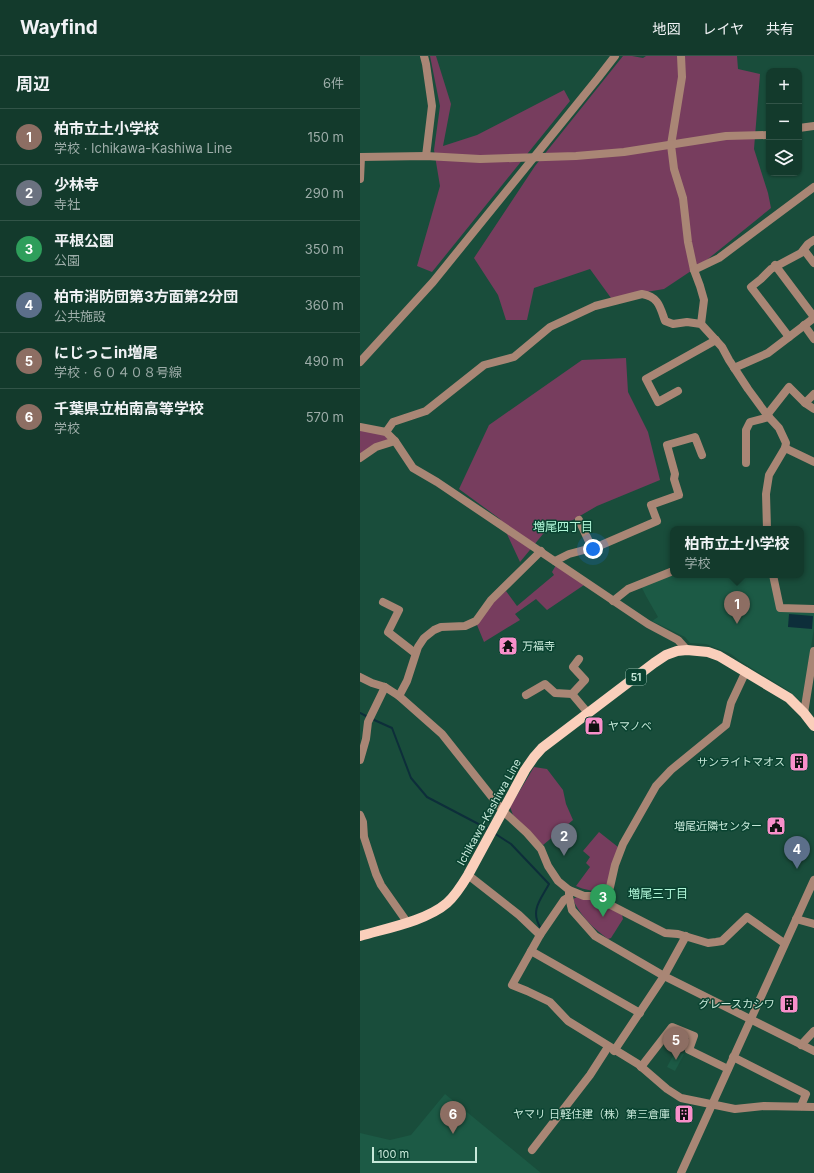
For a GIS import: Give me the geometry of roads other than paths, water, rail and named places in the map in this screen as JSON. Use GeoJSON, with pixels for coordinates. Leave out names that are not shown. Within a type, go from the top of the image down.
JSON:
{"type":"FeatureCollection","features":[{"type":"Feature","properties":{"kind":"main road","name":"Ichikawa-Kashiwa Line"},"geometry":{"type":"LineString","coordinates":[[360,936],[429,914],[448,902],[460,889],[468,876],[524,770],[534,757],[542,748],[666,655],[687,650],[708,652],[719,656],[789,698],[814,726]]}},
{"type":"Feature","properties":{"kind":"street"},"geometry":{"type":"LineString","coordinates":[[424,56],[432,106],[426,156]]}},
{"type":"Feature","properties":{"kind":"street"},"geometry":{"type":"LineString","coordinates":[[360,362],[433,282],[615,56]]}},
{"type":"Feature","properties":{"kind":"street"},"geometry":{"type":"LineString","coordinates":[[681,56],[682,77],[671,145],[674,169],[683,198],[688,242],[694,270],[704,300],[701,324]]}},
{"type":"Feature","properties":{"kind":"street"},"geometry":{"type":"LineString","coordinates":[[802,128],[814,126]]}},
{"type":"Feature","properties":{"kind":"street"},"geometry":{"type":"LineString","coordinates":[[360,179],[360,157],[426,156],[480,159],[576,156],[624,152],[726,136],[766,134]]}},
{"type":"Feature","properties":{"kind":"street"},"geometry":{"type":"LineString","coordinates":[[694,270],[719,258],[814,186]]}},
{"type":"Feature","properties":{"kind":"street"},"geometry":{"type":"LineString","coordinates":[[789,337],[751,287],[775,265],[804,250],[808,244],[814,240]]}},
{"type":"Feature","properties":{"kind":"street"},"geometry":{"type":"LineString","coordinates":[[804,250],[814,263]]}},
{"type":"Feature","properties":{"kind":"street"},"geometry":{"type":"LineString","coordinates":[[734,368],[768,353],[814,317],[775,265]]}},
{"type":"Feature","properties":{"kind":"street"},"geometry":{"type":"LineString","coordinates":[[386,432],[393,422],[426,411],[484,365],[514,357],[550,327],[595,306],[642,294],[647,295],[654,298],[659,304],[665,321],[673,324],[687,322],[701,324],[722,347],[734,368],[782,434],[786,443],[785,448],[769,475],[766,494],[767,526]]}},
{"type":"Feature","properties":{"kind":"street"},"geometry":{"type":"LineString","coordinates":[[804,325],[814,339]]}},
{"type":"Feature","properties":{"kind":"street"},"geometry":{"type":"LineString","coordinates":[[678,391],[658,402],[646,380],[716,340]]}},
{"type":"Feature","properties":{"kind":"street"},"geometry":{"type":"LineString","coordinates":[[746,463],[746,430],[750,422],[768,416],[789,387],[805,403],[814,409]]}},
{"type":"Feature","properties":{"kind":"street"},"geometry":{"type":"LineString","coordinates":[[805,403],[814,394]]}},
{"type":"Feature","properties":{"kind":"street"},"geometry":{"type":"LineString","coordinates":[[360,427],[386,432],[413,468],[437,482],[541,551],[648,624],[678,640],[687,650]]}},
{"type":"Feature","properties":{"kind":"street"},"geometry":{"type":"LineString","coordinates":[[555,561],[569,554],[592,548],[657,520],[651,504],[679,495],[667,445],[696,437],[702,455]]}},
{"type":"Feature","properties":{"kind":"street"},"geometry":{"type":"LineString","coordinates":[[360,458],[376,447],[394,441]]}},
{"type":"Feature","properties":{"kind":"street"},"geometry":{"type":"LineString","coordinates":[[785,448],[814,460]]}},
{"type":"Feature","properties":{"kind":"street"},"geometry":{"type":"LineString","coordinates":[[579,520],[592,548]]}},
{"type":"Feature","properties":{"kind":"street"},"geometry":{"type":"LineString","coordinates":[[399,696],[407,681],[415,654],[424,638],[434,630],[441,627],[465,626],[476,621],[491,600],[541,551]]}},
{"type":"Feature","properties":{"kind":"street"},"geometry":{"type":"LineString","coordinates":[[613,601],[628,589],[670,572]]}},
{"type":"Feature","properties":{"kind":"street"},"geometry":{"type":"LineString","coordinates":[[774,578],[780,608],[814,609]]}},
{"type":"Feature","properties":{"kind":"street"},"geometry":{"type":"LineString","coordinates":[[383,602],[398,610],[388,632],[415,654]]}},
{"type":"Feature","properties":{"kind":"street"},"geometry":{"type":"LineString","coordinates":[[804,713],[814,651]]}},
{"type":"Feature","properties":{"kind":"street"},"geometry":{"type":"LineString","coordinates":[[572,694],[585,680],[573,667],[579,659]]}},
{"type":"Feature","properties":{"kind":"street"},"geometry":{"type":"LineString","coordinates":[[602,900],[610,886],[615,865],[623,844],[656,786],[670,770],[726,726],[731,703],[746,671]]}},
{"type":"Feature","properties":{"kind":"street"},"geometry":{"type":"LineString","coordinates":[[360,677],[384,687],[399,696],[442,734],[503,811],[527,833],[541,849],[548,866],[558,881],[569,893],[572,910],[595,936],[664,976],[814,1051]]}},
{"type":"Feature","properties":{"kind":"street"},"geometry":{"type":"LineString","coordinates":[[526,695],[545,684],[555,693],[572,694],[588,713]]}},
{"type":"Feature","properties":{"kind":"street"},"geometry":{"type":"LineString","coordinates":[[360,760],[366,739],[368,722],[384,687]]}},
{"type":"Feature","properties":{"kind":"street"},"geometry":{"type":"LineString","coordinates":[[360,815],[364,837],[379,880],[385,892],[394,902],[407,922]]}},
{"type":"Feature","properties":{"kind":"street"},"geometry":{"type":"LineString","coordinates":[[468,876],[519,915],[540,935]]}},
{"type":"Feature","properties":{"kind":"street"},"geometry":{"type":"LineString","coordinates":[[680,1173],[814,880]]}},
{"type":"Feature","properties":{"kind":"street"},"geometry":{"type":"LineString","coordinates":[[569,893],[593,896],[665,933],[678,934],[708,943],[722,941],[747,917],[784,943]]}},
{"type":"Feature","properties":{"kind":"street"},"geometry":{"type":"LineString","coordinates":[[569,893],[540,935],[512,985],[550,1002],[568,1021],[641,1067],[673,1094],[682,1098],[735,1110],[764,1106],[814,1107]]}},
{"type":"Feature","properties":{"kind":"street"},"geometry":{"type":"LineString","coordinates":[[796,918],[814,924]]}},
{"type":"Feature","properties":{"kind":"street"},"geometry":{"type":"LineString","coordinates":[[532,1150],[640,1013],[664,976],[686,936]]}},
{"type":"Feature","properties":{"kind":"street"},"geometry":{"type":"LineString","coordinates":[[531,951],[640,1013]]}},
{"type":"Feature","properties":{"kind":"street"},"geometry":{"type":"LineString","coordinates":[[641,1067],[672,1027],[694,1036],[689,1050],[728,1069]]}},
{"type":"Feature","properties":{"kind":"street"},"geometry":{"type":"LineString","coordinates":[[801,1045],[814,1032]]}},
{"type":"Feature","properties":{"kind":"street"},"geometry":{"type":"LineString","coordinates":[[733,1057],[806,1094],[801,1106]]}},
{"type":"Feature","properties":{"kind":"water"},"geometry":{"type":"Polygon","coordinates":[[[789,614],[813,616],[812,629],[788,627],[789,614]]]}},
{"type":"Feature","properties":{"kind":"waterway"},"geometry":{"type":"LineString","coordinates":[[360,713],[368,717]]}},
{"type":"Feature","properties":{"kind":"waterway"},"geometry":{"type":"LineString","coordinates":[[372,719],[392,728],[411,778],[427,797],[488,829]]}},
{"type":"Feature","properties":{"kind":"waterway"},"geometry":{"type":"LineString","coordinates":[[494,833],[511,844],[549,884],[536,910],[537,921],[540,927]]}},
{"type":"Feature","properties":{"kind":"place","name":"柏市立土小学校"},"geometry":{"type":"Point","coordinates":[737,624]}},
{"type":"Feature","properties":{"kind":"place","name":"万福寺"},"geometry":{"type":"Point","coordinates":[508,646]}},
{"type":"Feature","properties":{"kind":"place","name":"ヤマノベ"},"geometry":{"type":"Point","coordinates":[594,726]}},
{"type":"Feature","properties":{"kind":"place","name":"サンライトマオス"},"geometry":{"type":"Point","coordinates":[799,762]}},
{"type":"Feature","properties":{"kind":"place","name":"増尾近隣センター"},"geometry":{"type":"Point","coordinates":[776,826]}},
{"type":"Feature","properties":{"kind":"place","name":"少林寺"},"geometry":{"type":"Point","coordinates":[564,856]}},
{"type":"Feature","properties":{"kind":"place","name":"柏市消防団第3方面第2分団"},"geometry":{"type":"Point","coordinates":[797,869]}},
{"type":"Feature","properties":{"kind":"place","name":"平根公園"},"geometry":{"type":"Point","coordinates":[603,917]}},
{"type":"Feature","properties":{"kind":"place","name":"グレースカシワ"},"geometry":{"type":"Point","coordinates":[789,1004]}},
{"type":"Feature","properties":{"kind":"place","name":"にじっこin増尾"},"geometry":{"type":"Point","coordinates":[676,1060]}},
{"type":"Feature","properties":{"kind":"place","name":"ヤマリ 日軽住建（株）第三倉庫"},"geometry":{"type":"Point","coordinates":[684,1114]}},
{"type":"Feature","properties":{"kind":"place","name":"千葉県立柏南高等学校"},"geometry":{"type":"Point","coordinates":[453,1134]}},
{"type":"Feature","properties":{"kind":"district","name":"増尾四丁目"},"geometry":{"type":"Point","coordinates":[563,527]}},
{"type":"Feature","properties":{"kind":"district","name":"増尾三丁目"},"geometry":{"type":"Point","coordinates":[658,894]}}]}
